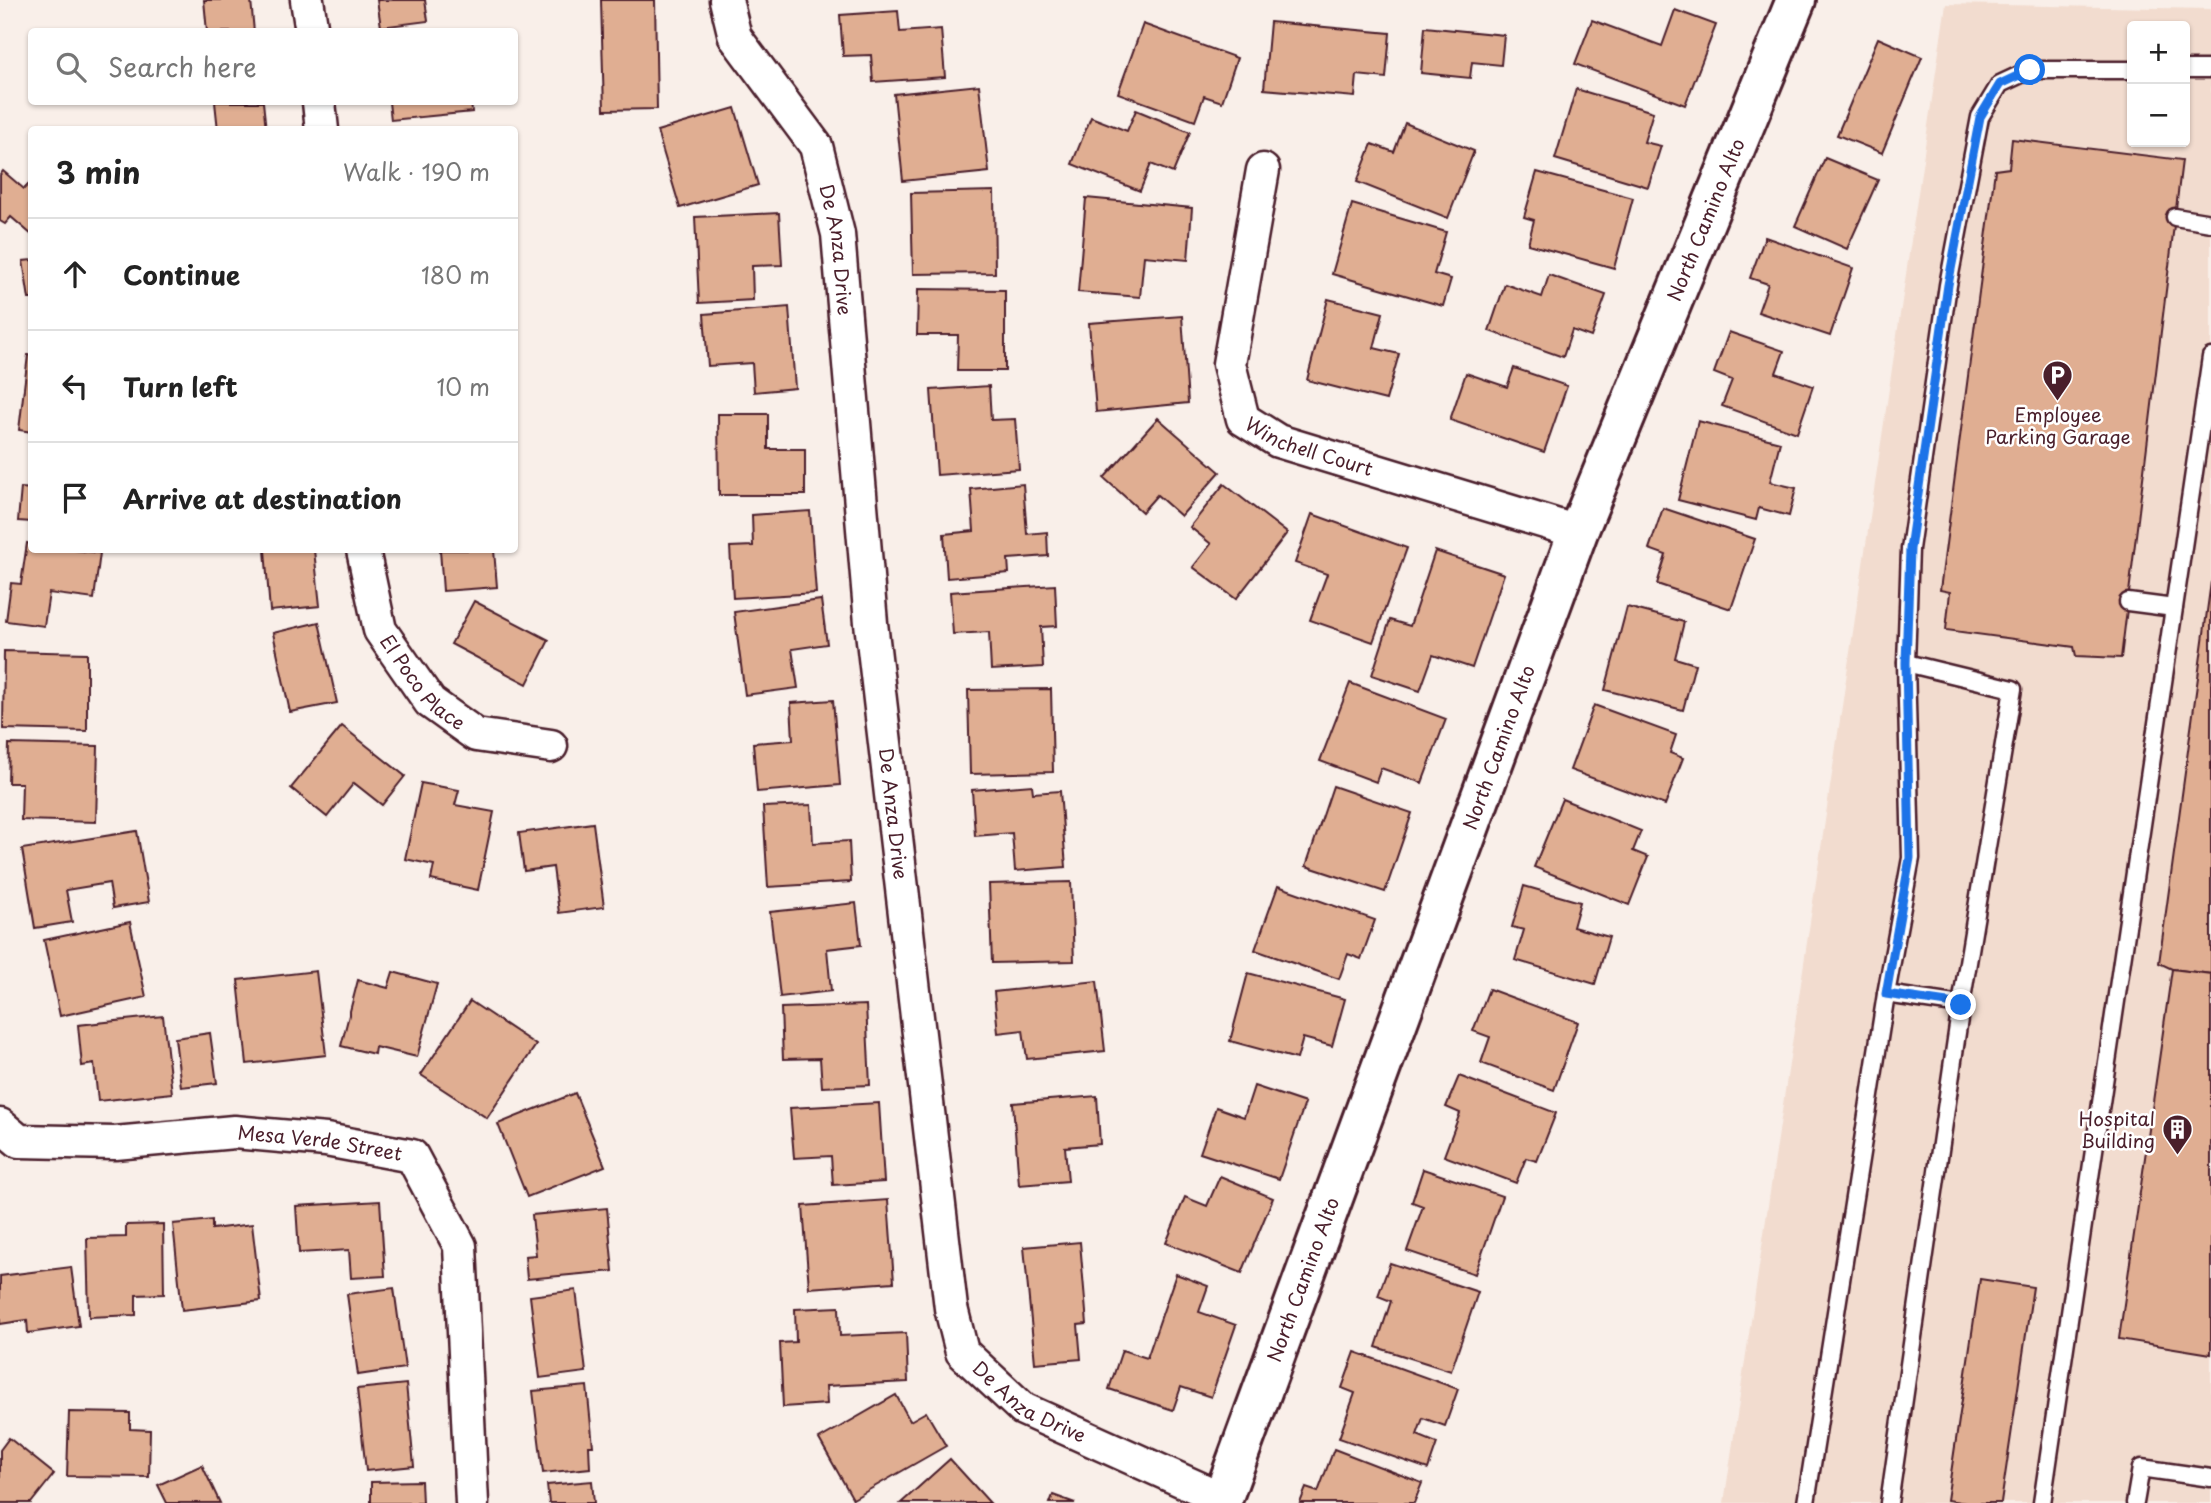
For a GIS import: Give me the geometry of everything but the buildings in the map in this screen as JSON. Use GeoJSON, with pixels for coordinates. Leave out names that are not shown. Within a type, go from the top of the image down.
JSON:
{"type":"FeatureCollection","features":[{"type":"Feature","properties":{"kind":"street"},"geometry":{"type":"LineString","coordinates":[[307,0],[311,28]]}},
{"type":"Feature","properties":{"kind":"street","name":"De Anza Drive"},"geometry":{"type":"LineString","coordinates":[[726,0],[735,37],[816,146],[838,234],[871,623],[951,1308],[962,1352],[1023,1409],[1222,1501]]}},
{"type":"Feature","properties":{"kind":"street","name":"North Camino Alto"},"geometry":{"type":"LineString","coordinates":[[1222,1501],[1578,532],[1796,0]]}},
{"type":"Feature","properties":{"kind":"street"},"geometry":{"type":"LineString","coordinates":[[319,105],[322,126]]}},
{"type":"Feature","properties":{"kind":"street","name":"Winchell Court"},"geometry":{"type":"LineString","coordinates":[[1263,170],[1229,364],[1243,419],[1278,441],[1578,532]]}},
{"type":"Feature","properties":{"kind":"street","name":"El Poco Place"},"geometry":{"type":"LineString","coordinates":[[364,553],[380,630],[430,702],[476,735],[551,746]]}},
{"type":"Feature","properties":{"kind":"street","name":"Mesa Verde Street"},"geometry":{"type":"LineString","coordinates":[[0,1125],[19,1141],[115,1143],[233,1132],[326,1140],[412,1156],[460,1246],[472,1503]]}},
{"type":"Feature","properties":{"kind":"lane"},"geometry":{"type":"LineString","coordinates":[[2190,69],[2211,69]]}},
{"type":"Feature","properties":{"kind":"lane"},"geometry":{"type":"LineString","coordinates":[[1806,1503],[1910,858],[1906,663],[1910,549],[1948,285],[1980,117],[2000,84],[2030,70],[2127,70]]}},
{"type":"Feature","properties":{"kind":"lane"},"geometry":{"type":"LineString","coordinates":[[2175,217],[2211,223]]}},
{"type":"Feature","properties":{"kind":"lane"},"geometry":{"type":"LineString","coordinates":[[2042,1503],[2211,357]]}},
{"type":"Feature","properties":{"kind":"lane"},"geometry":{"type":"LineString","coordinates":[[2128,602],[2174,608]]}},
{"type":"Feature","properties":{"kind":"lane"},"geometry":{"type":"LineString","coordinates":[[1889,1503],[1961,1005],[2013,689],[1906,663]]}},
{"type":"Feature","properties":{"kind":"lane"},"geometry":{"type":"LineString","coordinates":[[1886,994],[1961,1005]]}},
{"type":"Feature","properties":{"kind":"lane"},"geometry":{"type":"LineString","coordinates":[[2136,1503],[2141,1468],[2211,1478]]}},
{"type":"Feature","properties":{"kind":"shaded area"},"geometry":{"type":"Polygon","coordinates":[[[1946,4],[2211,9],[2211,1503],[1724,1503],[1946,4]]]}},
{"type":"Feature","properties":{"kind":"place","name":"Employee Parking Garage"},"geometry":{"type":"Point","coordinates":[2058,403]}},
{"type":"Feature","properties":{"kind":"place","name":"Hospital Building"},"geometry":{"type":"Point","coordinates":[2178,1157]}},
{"type":"Feature","properties":{"kind":"route"},"geometry":{"type":"LineString","coordinates":[[1961,1005],[1886,994],[1910,858],[1906,663],[1910,549],[1948,285],[1980,117],[2000,84],[2030,70]]}}]}
